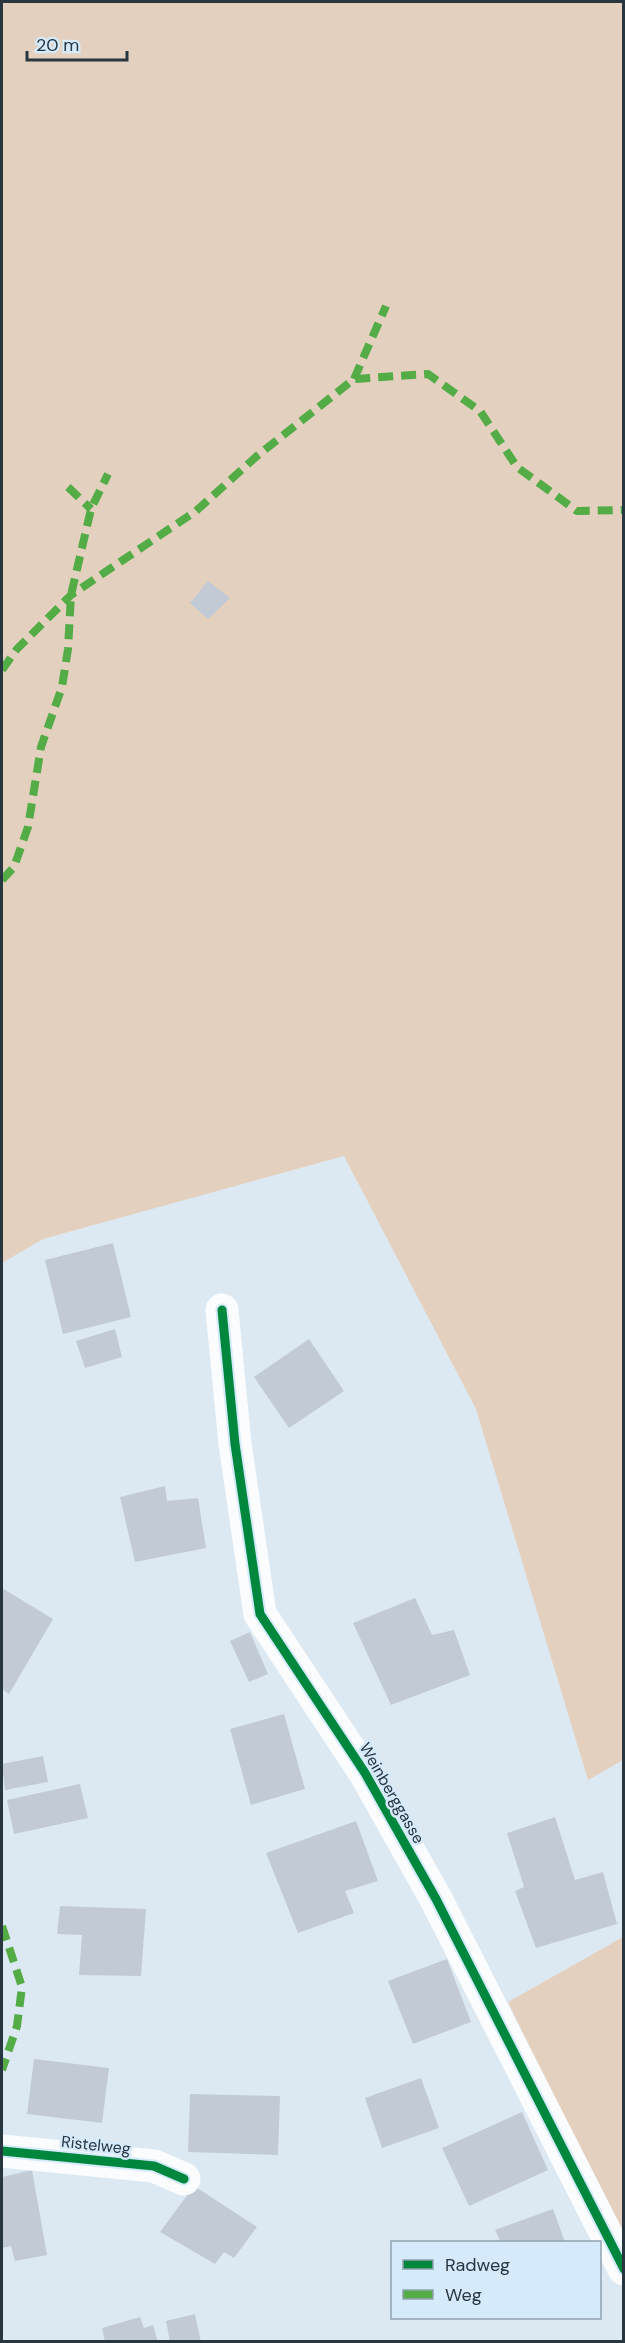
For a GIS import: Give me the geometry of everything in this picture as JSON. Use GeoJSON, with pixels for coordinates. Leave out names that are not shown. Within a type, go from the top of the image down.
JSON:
{"type":"FeatureCollection","features":[{"type":"Feature","properties":{"kind":"street","name":"Weinberggasse"},"geometry":{"type":"LineString","coordinates":[[222,1310],[235,1444],[260,1614],[365,1773],[430,1890],[624,2269]]}},
{"type":"Feature","properties":{"kind":"street","name":"Ristelweg"},"geometry":{"type":"LineString","coordinates":[[2,2151],[154,2166],[184,2179]]}},
{"type":"Feature","properties":{"kind":"shaded area"},"geometry":{"type":"Polygon","coordinates":[[[2,2],[623,2],[623,1760],[588,1780],[476,1409],[344,1156],[43,1239],[2,1263],[2,2]]]}},
{"type":"Feature","properties":{"kind":"shaded area"},"geometry":{"type":"Polygon","coordinates":[[[623,1937],[623,2243],[508,2002],[623,1937]]]}},
{"type":"Feature","properties":{"kind":"building"},"geometry":{"type":"Polygon","coordinates":[[[208,581],[230,598],[208,619],[190,603],[208,581]]]}},
{"type":"Feature","properties":{"kind":"building"},"geometry":{"type":"Polygon","coordinates":[[[113,1243],[131,1317],[63,1334],[45,1260],[113,1243]]]}},
{"type":"Feature","properties":{"kind":"building"},"geometry":{"type":"Polygon","coordinates":[[[115,1329],[122,1357],[85,1368],[76,1341],[115,1329]]]}},
{"type":"Feature","properties":{"kind":"building"},"geometry":{"type":"Polygon","coordinates":[[[309,1339],[344,1391],[289,1428],[254,1377],[309,1339]]]}},
{"type":"Feature","properties":{"kind":"building"},"geometry":{"type":"Polygon","coordinates":[[[165,1486],[167,1501],[198,1498],[206,1548],[135,1562],[120,1497],[165,1486]]]}},
{"type":"Feature","properties":{"kind":"building"},"geometry":{"type":"Polygon","coordinates":[[[2,1588],[53,1619],[9,1694],[2,1689],[2,1588]]]}},
{"type":"Feature","properties":{"kind":"building"},"geometry":{"type":"Polygon","coordinates":[[[415,1598],[432,1635],[454,1630],[470,1675],[391,1705],[353,1623],[415,1598]]]}},
{"type":"Feature","properties":{"kind":"building"},"geometry":{"type":"Polygon","coordinates":[[[250,1632],[268,1674],[249,1682],[230,1641],[250,1632]]]}},
{"type":"Feature","properties":{"kind":"building"},"geometry":{"type":"Polygon","coordinates":[[[284,1714],[305,1789],[251,1805],[230,1729],[284,1714]]]}},
{"type":"Feature","properties":{"kind":"building"},"geometry":{"type":"Polygon","coordinates":[[[43,1756],[48,1782],[5,1790],[2,1764],[43,1756]]]}},
{"type":"Feature","properties":{"kind":"building"},"geometry":{"type":"Polygon","coordinates":[[[80,1784],[88,1818],[14,1834],[7,1800],[80,1784]]]}},
{"type":"Feature","properties":{"kind":"building"},"geometry":{"type":"Polygon","coordinates":[[[555,1817],[575,1880],[603,1872],[617,1924],[536,1948],[515,1891],[524,1887],[507,1833],[555,1817]]]}},
{"type":"Feature","properties":{"kind":"building"},"geometry":{"type":"Polygon","coordinates":[[[356,1821],[378,1881],[345,1891],[354,1913],[298,1933],[266,1853],[356,1821]]]}},
{"type":"Feature","properties":{"kind":"building"},"geometry":{"type":"Polygon","coordinates":[[[60,1906],[146,1909],[141,1976],[79,1975],[82,1935],[57,1934],[60,1906]]]}},
{"type":"Feature","properties":{"kind":"building"},"geometry":{"type":"Polygon","coordinates":[[[447,1959],[471,2022],[413,2044],[388,1981],[447,1959]]]}},
{"type":"Feature","properties":{"kind":"building"},"geometry":{"type":"Polygon","coordinates":[[[34,2059],[109,2068],[102,2123],[27,2114],[34,2059]]]}},
{"type":"Feature","properties":{"kind":"building"},"geometry":{"type":"Polygon","coordinates":[[[421,2078],[439,2128],[382,2148],[365,2098],[421,2078]]]}},
{"type":"Feature","properties":{"kind":"building"},"geometry":{"type":"Polygon","coordinates":[[[190,2094],[280,2096],[278,2155],[188,2152],[190,2094]]]}},
{"type":"Feature","properties":{"kind":"building"},"geometry":{"type":"Polygon","coordinates":[[[522,2112],[548,2170],[469,2206],[442,2148],[522,2112]]]}},
{"type":"Feature","properties":{"kind":"building"},"geometry":{"type":"Polygon","coordinates":[[[32,2170],[47,2255],[15,2261],[11,2246],[2,2248],[2,2177],[32,2170]]]}},
{"type":"Feature","properties":{"kind":"building"},"geometry":{"type":"Polygon","coordinates":[[[194,2186],[257,2227],[234,2258],[224,2252],[215,2264],[160,2232],[194,2186]]]}},
{"type":"Feature","properties":{"kind":"building"},"geometry":{"type":"Polygon","coordinates":[[[553,2209],[565,2241],[498,2241],[500,2240],[495,2230],[553,2209]]]}},
{"type":"Feature","properties":{"kind":"building"},"geometry":{"type":"Polygon","coordinates":[[[195,2314],[201,2342],[170,2342],[166,2321],[195,2314]]]}},
{"type":"Feature","properties":{"kind":"building"},"geometry":{"type":"Polygon","coordinates":[[[140,2317],[144,2328],[153,2325],[158,2342],[105,2342],[102,2328],[140,2317]]]}},
{"type":"Feature","properties":{"kind":"marked path"},"geometry":{"type":"LineString","coordinates":[[354,379],[386,306]]}},
{"type":"Feature","properties":{"kind":"marked path"},"geometry":{"type":"LineString","coordinates":[[2,670],[17,649],[71,595],[196,511],[257,456],[354,379],[428,374],[480,411],[517,467],[577,511],[624,510]]}},
{"type":"Feature","properties":{"kind":"marked path"},"geometry":{"type":"LineString","coordinates":[[2,880],[14,867],[28,827],[41,747],[62,687],[68,649],[71,595],[91,509],[108,474]]}},
{"type":"Feature","properties":{"kind":"marked path"},"geometry":{"type":"LineString","coordinates":[[68,487],[91,509]]}},
{"type":"Feature","properties":{"kind":"marked path"},"geometry":{"type":"LineString","coordinates":[[2,1926],[22,1987],[17,2026],[2,2070]]}},
{"type":"Feature","properties":{"kind":"cycle path"},"geometry":{"type":"LineString","coordinates":[[222,1310],[235,1444],[260,1614],[365,1773],[436,1899],[624,2269]]}},
{"type":"Feature","properties":{"kind":"cycle path"},"geometry":{"type":"LineString","coordinates":[[2,2151],[154,2166],[184,2179]]}}]}
